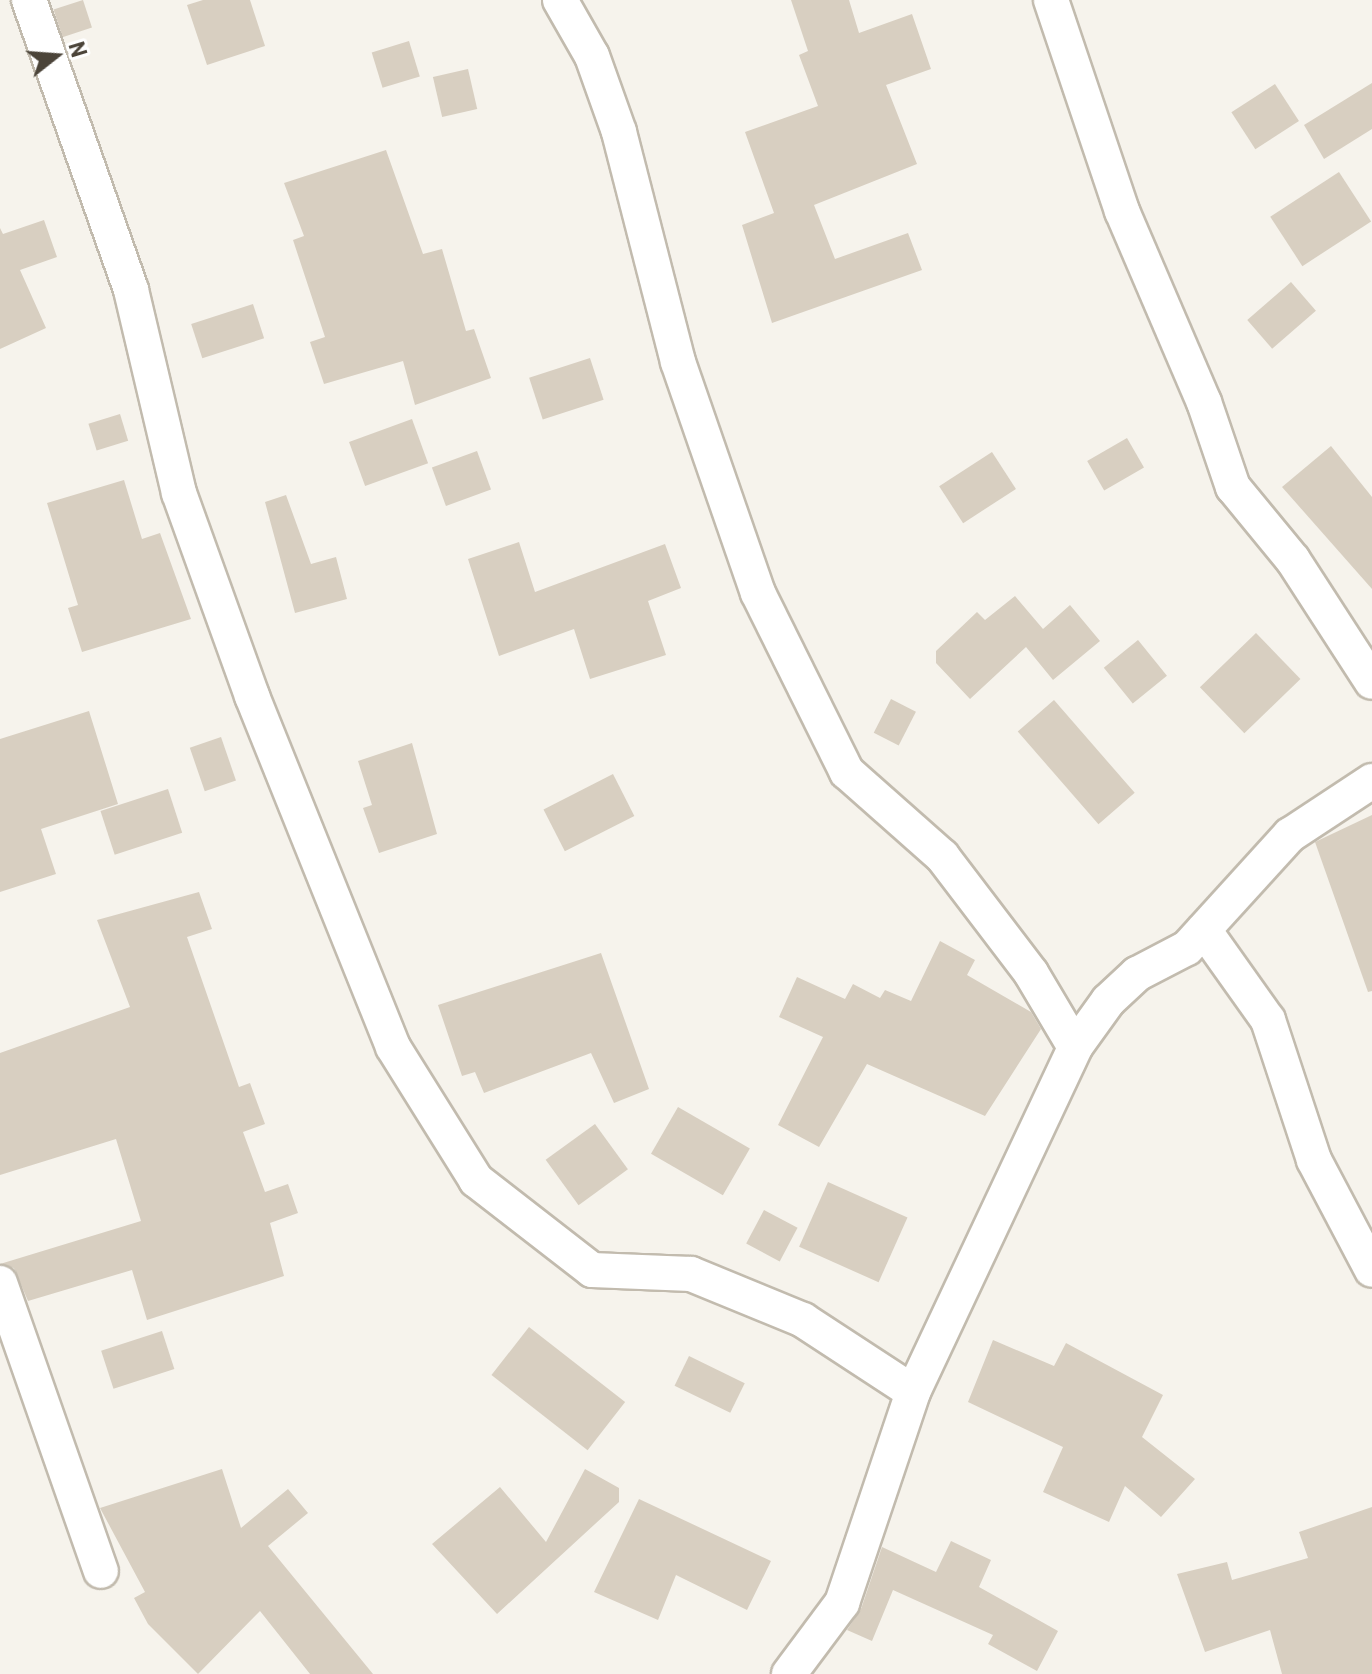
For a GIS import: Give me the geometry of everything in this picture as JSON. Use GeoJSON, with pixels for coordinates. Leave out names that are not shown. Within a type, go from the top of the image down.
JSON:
{"type":"FeatureCollection","features":[{"type":"Feature","properties":{"kind":"street"},"geometry":{"type":"LineString","coordinates":[[29,0],[131,290],[179,493],[252,696],[393,1047],[476,1180],[592,1270],[691,1274],[803,1320],[913,1392]]}},
{"type":"Feature","properties":{"kind":"street"},"geometry":{"type":"LineString","coordinates":[[560,0],[592,56],[619,132],[678,362],[758,593],[847,772],[942,856],[1031,973],[1075,1047]]}},
{"type":"Feature","properties":{"kind":"street"},"geometry":{"type":"LineString","coordinates":[[1051,0],[1122,211],[1204,402],[1233,487],[1293,560],[1372,682]]}},
{"type":"Feature","properties":{"kind":"street"},"geometry":{"type":"LineString","coordinates":[[789,1674],[842,1603],[913,1392],[1075,1047],[1137,974],[1187,948],[1290,835],[1372,781]]}},
{"type":"Feature","properties":{"kind":"street"},"geometry":{"type":"LineString","coordinates":[[1204,930],[1268,1020],[1314,1160],[1372,1270]]}},
{"type":"Feature","properties":{"kind":"street"},"geometry":{"type":"LineString","coordinates":[[0,1283],[101,1571]]}},
{"type":"Feature","properties":{"kind":"building"},"geometry":{"type":"Polygon","coordinates":[[[83,0],[92,28],[62,37],[54,10],[83,0]]]}},
{"type":"Feature","properties":{"kind":"building"},"geometry":{"type":"Polygon","coordinates":[[[203,0],[250,0],[265,46],[207,65],[187,5],[203,0]]]}},
{"type":"Feature","properties":{"kind":"building"},"geometry":{"type":"Polygon","coordinates":[[[791,0],[849,0],[859,33],[912,14],[931,69],[886,85],[917,164],[814,205],[835,259],[908,233],[922,270],[772,323],[742,225],[774,213],[745,132],[818,106],[799,55],[808,51],[791,0]]]}},
{"type":"Feature","properties":{"kind":"building"},"geometry":{"type":"Polygon","coordinates":[[[409,41],[420,76],[383,88],[372,52],[409,41]]]}},
{"type":"Feature","properties":{"kind":"building"},"geometry":{"type":"Polygon","coordinates":[[[468,69],[477,109],[442,117],[433,77],[468,69]]]}},
{"type":"Feature","properties":{"kind":"building"},"geometry":{"type":"Polygon","coordinates":[[[1372,83],[1372,129],[1324,159],[1304,125],[1372,83]]]}},
{"type":"Feature","properties":{"kind":"building"},"geometry":{"type":"Polygon","coordinates":[[[1275,84],[1299,121],[1255,149],[1231,112],[1275,84]]]}},
{"type":"Feature","properties":{"kind":"building"},"geometry":{"type":"Polygon","coordinates":[[[386,150],[423,254],[442,249],[466,331],[474,329],[491,378],[415,405],[403,361],[324,384],[310,342],[325,337],[293,240],[304,236],[284,183],[386,150]]]}},
{"type":"Feature","properties":{"kind":"building"},"geometry":{"type":"Polygon","coordinates":[[[1339,172],[1371,221],[1302,266],[1270,217],[1339,172]]]}},
{"type":"Feature","properties":{"kind":"building"},"geometry":{"type":"Polygon","coordinates":[[[44,220],[57,257],[20,270],[46,328],[0,349],[0,228],[3,234],[44,220]]]}},
{"type":"Feature","properties":{"kind":"building"},"geometry":{"type":"Polygon","coordinates":[[[1291,282],[1316,311],[1272,349],[1247,320],[1291,282]]]}},
{"type":"Feature","properties":{"kind":"building"},"geometry":{"type":"Polygon","coordinates":[[[253,304],[264,338],[202,358],[191,324],[253,304]]]}},
{"type":"Feature","properties":{"kind":"building"},"geometry":{"type":"Polygon","coordinates":[[[590,358],[604,400],[543,420],[529,378],[590,358]]]}},
{"type":"Feature","properties":{"kind":"building"},"geometry":{"type":"Polygon","coordinates":[[[120,414],[128,441],[97,450],[88,424],[120,414]]]}},
{"type":"Feature","properties":{"kind":"building"},"geometry":{"type":"Polygon","coordinates":[[[412,419],[428,463],[365,486],[349,442],[412,419]]]}},
{"type":"Feature","properties":{"kind":"building"},"geometry":{"type":"Polygon","coordinates":[[[1127,438],[1144,467],[1104,490],[1087,461],[1127,438]]]}},
{"type":"Feature","properties":{"kind":"building"},"geometry":{"type":"Polygon","coordinates":[[[1331,446],[1372,497],[1372,589],[1282,487],[1331,446]]]}},
{"type":"Feature","properties":{"kind":"building"},"geometry":{"type":"Polygon","coordinates":[[[477,451],[491,490],[446,506],[432,467],[477,451]]]}},
{"type":"Feature","properties":{"kind":"building"},"geometry":{"type":"Polygon","coordinates":[[[992,452],[1016,489],[963,523],[939,486],[992,452]]]}},
{"type":"Feature","properties":{"kind":"building"},"geometry":{"type":"Polygon","coordinates":[[[124,480],[142,539],[160,533],[191,619],[82,652],[68,608],[78,605],[47,503],[124,480]]]}},
{"type":"Feature","properties":{"kind":"building"},"geometry":{"type":"Polygon","coordinates":[[[286,495],[311,564],[336,557],[347,599],[295,613],[265,502],[286,495]]]}},
{"type":"Feature","properties":{"kind":"building"},"geometry":{"type":"Polygon","coordinates":[[[519,542],[535,592],[665,544],[681,588],[648,601],[666,655],[590,679],[574,629],[499,656],[468,559],[519,542]]]}},
{"type":"Feature","properties":{"kind":"building"},"geometry":{"type":"Polygon","coordinates":[[[1015,596],[1043,629],[1070,605],[1100,641],[1053,680],[1026,647],[970,699],[936,663],[936,651],[977,612],[985,620],[1015,596]]]}},
{"type":"Feature","properties":{"kind":"building"},"geometry":{"type":"Polygon","coordinates":[[[1256,633],[1300,679],[1244,733],[1200,687],[1256,633]]]}},
{"type":"Feature","properties":{"kind":"building"},"geometry":{"type":"Polygon","coordinates":[[[1138,640],[1167,676],[1133,703],[1104,668],[1138,640]]]}},
{"type":"Feature","properties":{"kind":"building"},"geometry":{"type":"Polygon","coordinates":[[[891,699],[916,712],[899,746],[874,733],[891,699]]]}},
{"type":"Feature","properties":{"kind":"building"},"geometry":{"type":"Polygon","coordinates":[[[1054,700],[1135,793],[1098,824],[1018,731],[1054,700]]]}},
{"type":"Feature","properties":{"kind":"building"},"geometry":{"type":"Polygon","coordinates":[[[89,711],[118,804],[41,829],[56,874],[0,892],[0,739],[89,711]]]}},
{"type":"Feature","properties":{"kind":"building"},"geometry":{"type":"Polygon","coordinates":[[[221,737],[236,780],[205,791],[190,748],[221,737]]]}},
{"type":"Feature","properties":{"kind":"building"},"geometry":{"type":"Polygon","coordinates":[[[412,743],[437,834],[379,853],[363,808],[372,805],[358,761],[412,743]]]}},
{"type":"Feature","properties":{"kind":"building"},"geometry":{"type":"Polygon","coordinates":[[[613,774],[634,816],[565,851],[544,809],[613,774]]]}},
{"type":"Feature","properties":{"kind":"building"},"geometry":{"type":"Polygon","coordinates":[[[168,789],[182,833],[115,855],[100,811],[168,789]]]}},
{"type":"Feature","properties":{"kind":"building"},"geometry":{"type":"Polygon","coordinates":[[[1372,815],[1372,991],[1368,992],[1315,842],[1372,815]]]}},
{"type":"Feature","properties":{"kind":"building"},"geometry":{"type":"Polygon","coordinates":[[[199,892],[212,929],[187,937],[239,1087],[250,1083],[265,1124],[243,1132],[265,1192],[288,1184],[298,1213],[270,1223],[284,1276],[147,1320],[132,1270],[28,1301],[14,1268],[0,1264],[141,1221],[116,1139],[0,1175],[0,1053],[130,1007],[97,920],[199,892]]]}},
{"type":"Feature","properties":{"kind":"building"},"geometry":{"type":"Polygon","coordinates":[[[940,941],[975,960],[967,975],[1031,1012],[1041,1029],[985,1116],[867,1064],[819,1147],[778,1125],[823,1037],[779,1017],[797,977],[845,999],[853,984],[880,998],[885,990],[911,1001],[940,941]]]}},
{"type":"Feature","properties":{"kind":"building"},"geometry":{"type":"Polygon","coordinates":[[[601,953],[649,1089],[614,1103],[591,1053],[484,1093],[475,1072],[462,1076],[438,1005],[601,953]]]}},
{"type":"Feature","properties":{"kind":"building"},"geometry":{"type":"Polygon","coordinates":[[[678,1107],[750,1148],[723,1195],[651,1154],[678,1107]]]}},
{"type":"Feature","properties":{"kind":"building"},"geometry":{"type":"Polygon","coordinates":[[[595,1124],[628,1169],[579,1205],[546,1160],[595,1124]]]}},
{"type":"Feature","properties":{"kind":"building"},"geometry":{"type":"Polygon","coordinates":[[[828,1182],[907,1217],[879,1282],[799,1247],[828,1182]]]}},
{"type":"Feature","properties":{"kind":"building"},"geometry":{"type":"Polygon","coordinates":[[[764,1210],[798,1228],[780,1261],[746,1244],[764,1210]]]}},
{"type":"Feature","properties":{"kind":"building"},"geometry":{"type":"Polygon","coordinates":[[[529,1327],[625,1402],[588,1450],[491,1375],[529,1327]]]}},
{"type":"Feature","properties":{"kind":"building"},"geometry":{"type":"Polygon","coordinates":[[[162,1331],[174,1369],[113,1389],[101,1351],[162,1331]]]}},
{"type":"Feature","properties":{"kind":"building"},"geometry":{"type":"Polygon","coordinates":[[[993,1340],[1054,1366],[1066,1343],[1163,1395],[1142,1437],[1195,1479],[1161,1517],[1125,1486],[1109,1522],[1043,1492],[1063,1447],[968,1402],[993,1340]]]}},
{"type":"Feature","properties":{"kind":"building"},"geometry":{"type":"Polygon","coordinates":[[[689,1356],[745,1383],[730,1413],[675,1386],[689,1356]]]}},
{"type":"Feature","properties":{"kind":"building"},"geometry":{"type":"Polygon","coordinates":[[[222,1469],[241,1528],[288,1489],[308,1513],[268,1546],[373,1674],[310,1674],[260,1611],[198,1674],[148,1624],[134,1598],[145,1592],[100,1508],[222,1469]]]}},
{"type":"Feature","properties":{"kind":"building"},"geometry":{"type":"Polygon","coordinates":[[[585,1469],[619,1488],[619,1502],[497,1614],[432,1544],[500,1487],[546,1542],[585,1469]]]}},
{"type":"Feature","properties":{"kind":"building"},"geometry":{"type":"Polygon","coordinates":[[[639,1499],[771,1561],[747,1610],[676,1575],[658,1620],[594,1592],[639,1499]]]}},
{"type":"Feature","properties":{"kind":"building"},"geometry":{"type":"Polygon","coordinates":[[[1372,1507],[1372,1674],[1282,1674],[1270,1630],[1205,1652],[1177,1574],[1227,1562],[1232,1580],[1308,1558],[1299,1532],[1372,1507]]]}},
{"type":"Feature","properties":{"kind":"building"},"geometry":{"type":"Polygon","coordinates":[[[951,1541],[991,1560],[979,1587],[1058,1631],[1037,1671],[988,1644],[993,1635],[893,1590],[872,1641],[847,1630],[861,1609],[882,1547],[936,1572],[951,1541]]]}}]}
